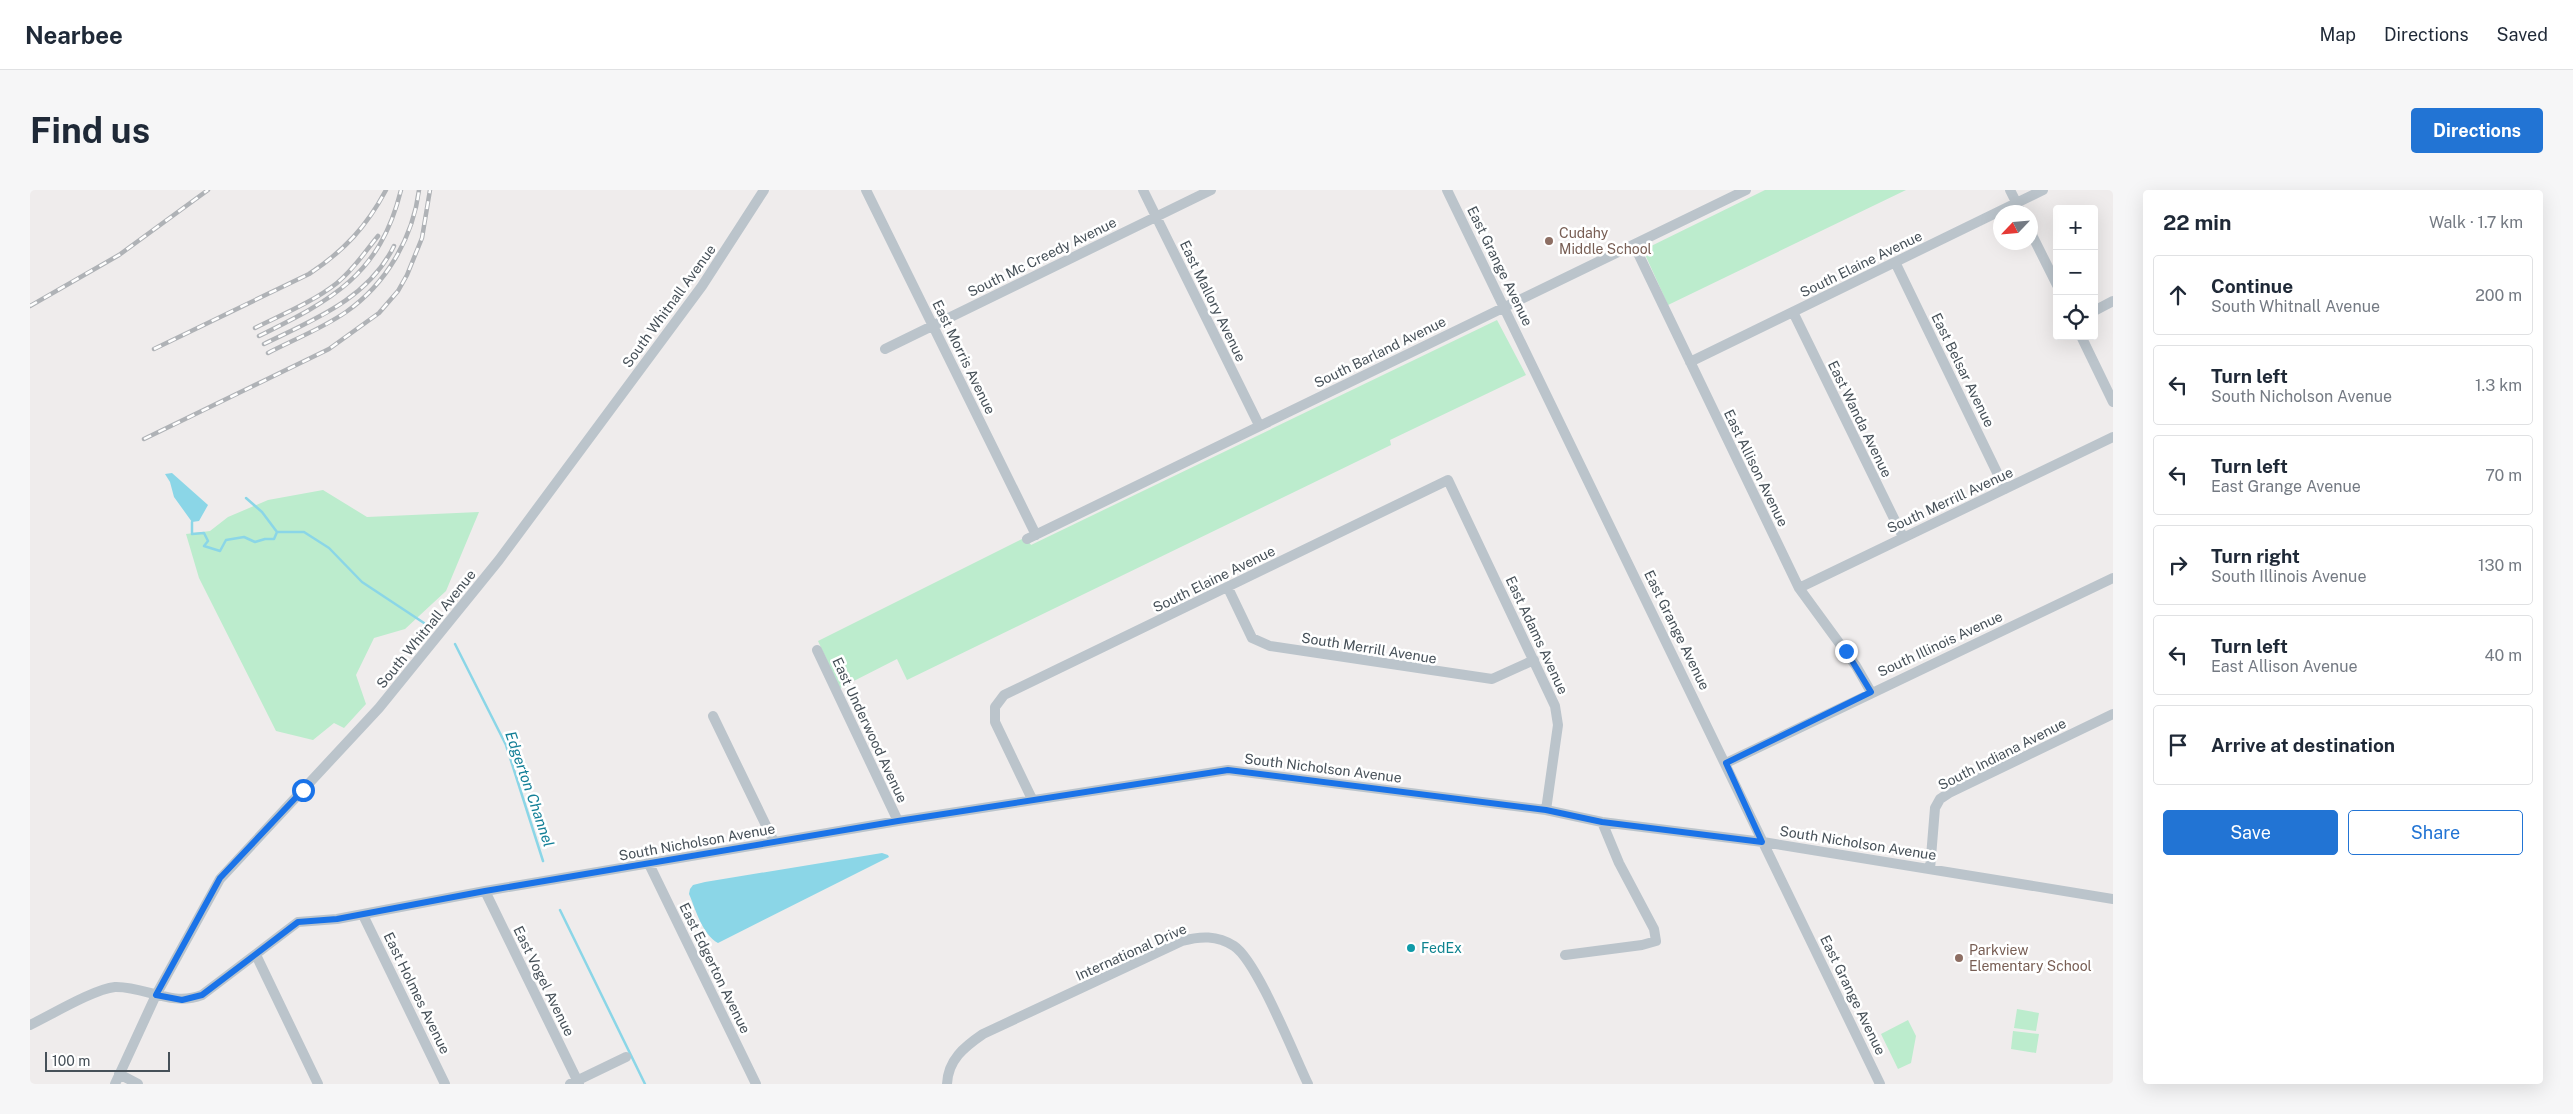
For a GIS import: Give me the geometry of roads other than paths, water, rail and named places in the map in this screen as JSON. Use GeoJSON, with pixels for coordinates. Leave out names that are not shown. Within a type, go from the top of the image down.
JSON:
{"type":"FeatureCollection","features":[{"type":"Feature","properties":{"kind":"street","name":"South Whitnall Avenue"},"geometry":{"type":"LineString","coordinates":[[114,1084],[156,995],[220,878],[380,708],[499,560],[702,286],[764,190]]}},
{"type":"Feature","properties":{"kind":"street","name":"East Morris Avenue"},"geometry":{"type":"LineString","coordinates":[[866,190],[933,326],[1032,537]]}},
{"type":"Feature","properties":{"kind":"street","name":"East Mallory Avenue"},"geometry":{"type":"LineString","coordinates":[[1143,190],[1259,425]]}},
{"type":"Feature","properties":{"kind":"street","name":"South Mc Creedy Avenue"},"geometry":{"type":"LineString","coordinates":[[885,349],[1211,190]]}},
{"type":"Feature","properties":{"kind":"street","name":"East Grange Avenue"},"geometry":{"type":"LineString","coordinates":[[1447,190],[1880,1084]]}},
{"type":"Feature","properties":{"kind":"street","name":"South Barland Avenue"},"geometry":{"type":"LineString","coordinates":[[1032,537],[1259,425],[1746,190]]}},
{"type":"Feature","properties":{"kind":"street"},"geometry":{"type":"LineString","coordinates":[[2010,190],[2018,205]]}},
{"type":"Feature","properties":{"kind":"street","name":"South Elaine Avenue"},"geometry":{"type":"LineString","coordinates":[[2023,205],[2043,190]]}},
{"type":"Feature","properties":{"kind":"street","name":"South Elaine Avenue"},"geometry":{"type":"LineString","coordinates":[[1690,362],[1895,262],[1993,219]]}},
{"type":"Feature","properties":{"kind":"street","name":"East Allison Avenue"},"geometry":{"type":"LineString","coordinates":[[1634,245],[1799,588],[1856,666],[1871,692]]}},
{"type":"Feature","properties":{"kind":"street"},"geometry":{"type":"LineString","coordinates":[[2038,247],[2053,277]]}},
{"type":"Feature","properties":{"kind":"street","name":"East Belsar Avenue"},"geometry":{"type":"LineString","coordinates":[[1895,262],[2005,489]]}},
{"type":"Feature","properties":{"kind":"street"},"geometry":{"type":"LineString","coordinates":[[2098,309],[2113,301]]}},
{"type":"Feature","properties":{"kind":"street","name":"East Wanda Avenue"},"geometry":{"type":"LineString","coordinates":[[1793,312],[1903,537]]}},
{"type":"Feature","properties":{"kind":"street"},"geometry":{"type":"LineString","coordinates":[[2084,340],[2113,402]]}},
{"type":"Feature","properties":{"kind":"street","name":"South Merrill Avenue"},"geometry":{"type":"LineString","coordinates":[[1799,588],[2113,438]]}},
{"type":"Feature","properties":{"kind":"street","name":"South Elaine Avenue"},"geometry":{"type":"LineString","coordinates":[[1032,799],[995,722],[995,707],[1004,695],[1448,480]]}},
{"type":"Feature","properties":{"kind":"street","name":"East Adams Avenue"},"geometry":{"type":"LineString","coordinates":[[1448,480],[1555,706],[1558,725],[1546,810]]}},
{"type":"Feature","properties":{"kind":"street","name":"South Illinois Avenue"},"geometry":{"type":"LineString","coordinates":[[1726,763],[1871,692],[2113,578]]}},
{"type":"Feature","properties":{"kind":"street","name":"South Merrill Avenue"},"geometry":{"type":"LineString","coordinates":[[1228,588],[1252,638],[1270,646],[1492,680],[1534,660]]}},
{"type":"Feature","properties":{"kind":"street","name":"East Underwood Avenue"},"geometry":{"type":"LineString","coordinates":[[817,650],[898,821]]}},
{"type":"Feature","properties":{"kind":"street","name":"South Indiana Avenue"},"geometry":{"type":"LineString","coordinates":[[1930,869],[1935,808],[1948,793],[2113,714]]}},
{"type":"Feature","properties":{"kind":"street"},"geometry":{"type":"LineString","coordinates":[[714,716],[774,842]]}},
{"type":"Feature","properties":{"kind":"street","name":"South Nicholson Avenue"},"geometry":{"type":"LineString","coordinates":[[30,1025],[113,987],[182,1000],[202,995],[298,922],[363,914],[485,891],[1032,799],[1228,770],[1546,810],[1602,822],[1762,842],[2113,899]]}},
{"type":"Feature","properties":{"kind":"street"},"geometry":{"type":"LineString","coordinates":[[1564,954],[1642,945],[1656,941],[1654,929],[1619,863],[1602,822]]}},
{"type":"Feature","properties":{"kind":"street","name":"East Edgerton Avenue"},"geometry":{"type":"LineString","coordinates":[[648,864],[756,1084]]}},
{"type":"Feature","properties":{"kind":"street","name":"East Vogel Avenue"},"geometry":{"type":"LineString","coordinates":[[485,891],[575,1083]]}},
{"type":"Feature","properties":{"kind":"street","name":"East Holmes Avenue"},"geometry":{"type":"LineString","coordinates":[[363,914],[445,1084]]}},
{"type":"Feature","properties":{"kind":"street","name":"International Drive"},"geometry":{"type":"LineString","coordinates":[[947,1084],[948,1073],[957,1055],[983,1034],[1182,941],[1199,937],[1219,939],[1230,943],[1247,960],[1308,1084]]}},
{"type":"Feature","properties":{"kind":"street"},"geometry":{"type":"LineString","coordinates":[[256,955],[318,1084]]}},
{"type":"Feature","properties":{"kind":"street"},"geometry":{"type":"LineString","coordinates":[[575,1083],[626,1057]]}},
{"type":"Feature","properties":{"kind":"street"},"geometry":{"type":"LineString","coordinates":[[119,1074],[138,1084]]}},
{"type":"Feature","properties":{"kind":"water"},"geometry":{"type":"Polygon","coordinates":[[[172,473],[208,505],[199,521],[192,522],[174,497],[170,482],[165,474],[172,473]]]}},
{"type":"Feature","properties":{"kind":"water"},"geometry":{"type":"Polygon","coordinates":[[[882,853],[889,857],[718,943],[712,939],[704,928],[689,894],[693,885],[705,882],[882,853]]]}},
{"type":"Feature","properties":{"kind":"waterway"},"geometry":{"type":"LineString","coordinates":[[246,498],[262,512],[277,532]]}},
{"type":"Feature","properties":{"kind":"waterway","name":"Edgerton Channel"},"geometry":{"type":"LineString","coordinates":[[192,522],[192,534],[204,533],[208,541],[204,546],[220,551],[226,540],[244,537],[255,542],[274,539],[277,532]]}},
{"type":"Feature","properties":{"kind":"waterway","name":"Edgerton Channel"},"geometry":{"type":"LineString","coordinates":[[277,532],[304,532],[329,548],[362,582],[424,623]]}},
{"type":"Feature","properties":{"kind":"waterway","name":"Edgerton Channel"},"geometry":{"type":"LineString","coordinates":[[455,644],[506,745],[543,861]]}},
{"type":"Feature","properties":{"kind":"waterway","name":"Edgerton Channel"},"geometry":{"type":"LineString","coordinates":[[560,910],[645,1084]]}},
{"type":"Feature","properties":{"kind":"railway"},"geometry":{"type":"LineString","coordinates":[[30,306],[119,255],[208,190]]}},
{"type":"Feature","properties":{"kind":"railway"},"geometry":{"type":"LineString","coordinates":[[154,349],[309,274],[354,237],[371,215],[386,190]]}},
{"type":"Feature","properties":{"kind":"railway"},"geometry":{"type":"LineString","coordinates":[[259,336],[309,310],[350,281],[366,264],[380,244],[392,219],[401,190]]}},
{"type":"Feature","properties":{"kind":"railway"},"geometry":{"type":"LineString","coordinates":[[268,353],[337,318],[360,301],[373,288],[385,274],[404,242],[416,208],[419,190]]}},
{"type":"Feature","properties":{"kind":"railway"},"geometry":{"type":"LineString","coordinates":[[144,439],[329,349],[379,313],[398,291],[407,275],[422,238],[430,190]]}},
{"type":"Feature","properties":{"kind":"railway"},"geometry":{"type":"LineString","coordinates":[[255,328],[328,290],[354,267],[378,236]]}},
{"type":"Feature","properties":{"kind":"railway"},"geometry":{"type":"LineString","coordinates":[[264,344],[320,316],[354,294],[370,280],[394,246]]}},
{"type":"Feature","properties":{"kind":"place","name":"Cudahy Middle School"},"geometry":{"type":"Point","coordinates":[1549,241]}},
{"type":"Feature","properties":{"kind":"place","name":"FedEx"},"geometry":{"type":"Point","coordinates":[1411,948]}},
{"type":"Feature","properties":{"kind":"place","name":"Parkview Elementary School"},"geometry":{"type":"Point","coordinates":[1959,958]}}]}
